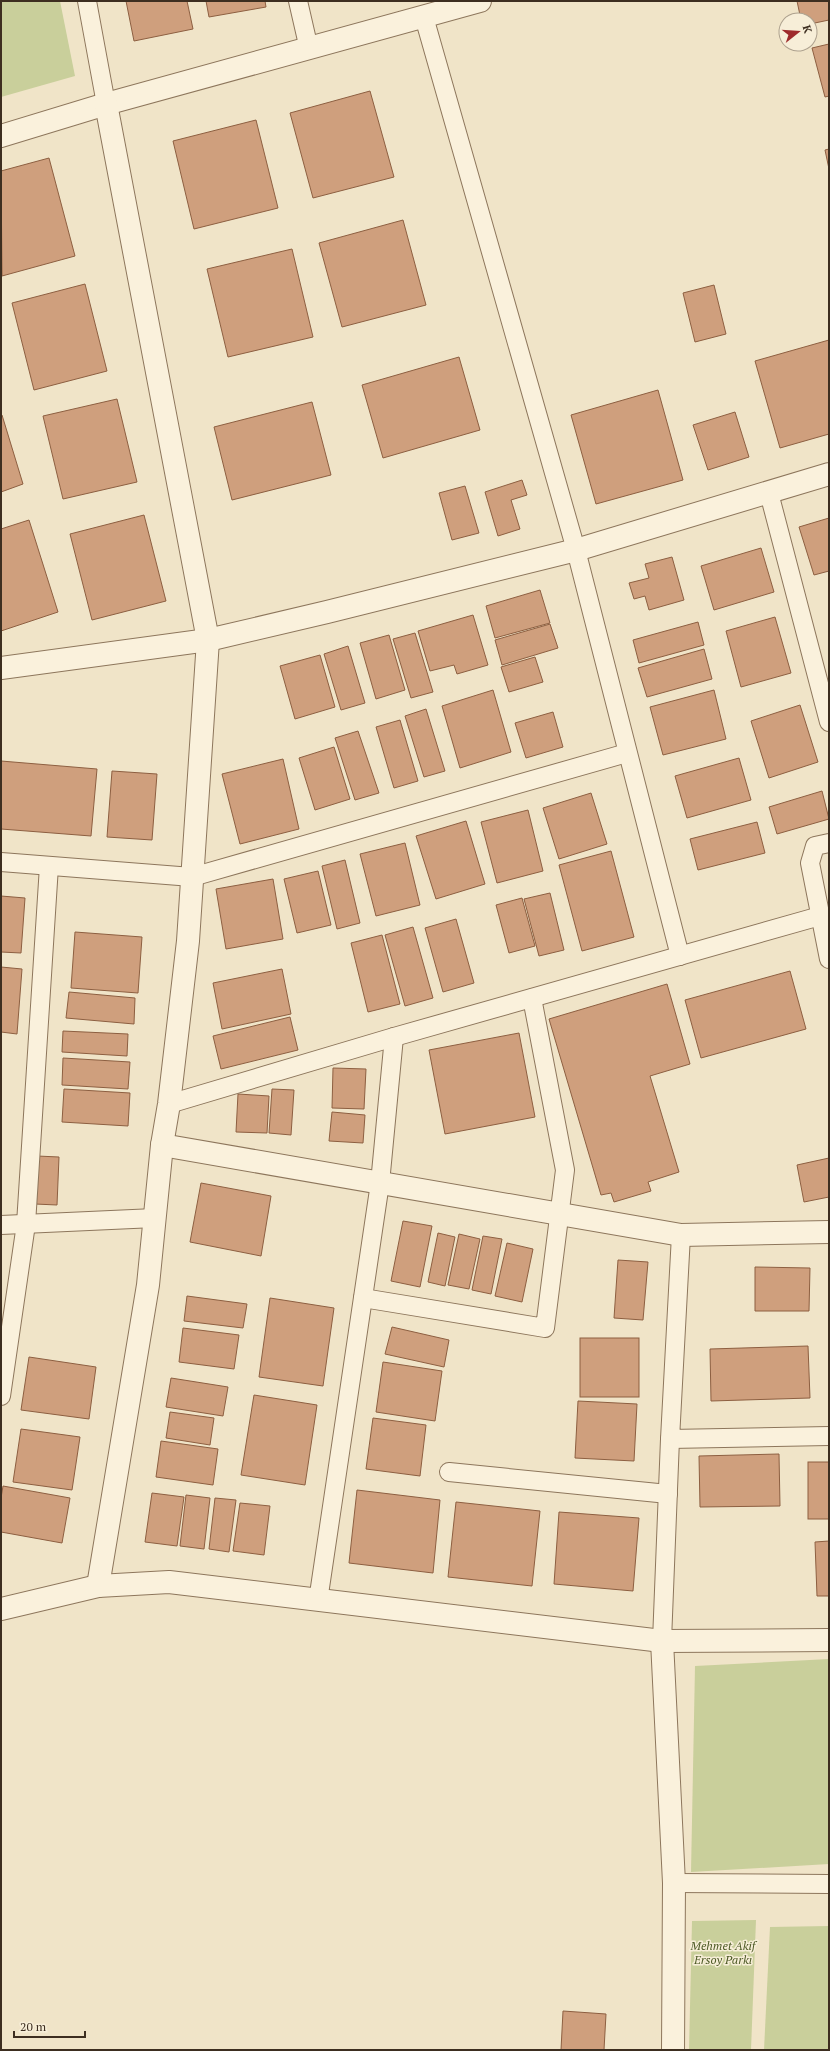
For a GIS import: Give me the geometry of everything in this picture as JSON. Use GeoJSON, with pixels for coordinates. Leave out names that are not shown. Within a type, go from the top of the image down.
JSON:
{"type":"FeatureCollection","features":[{"type":"Feature","properties":{"kind":"street"},"geometry":{"type":"LineString","coordinates":[[86,1],[208,640],[188,941],[170,1104],[162,1145],[148,1285],[98,1586]]}},
{"type":"Feature","properties":{"kind":"street"},"geometry":{"type":"LineString","coordinates":[[298,1],[309,49]]}},
{"type":"Feature","properties":{"kind":"street"},"geometry":{"type":"LineString","coordinates":[[1,136],[106,104],[480,1]]}},
{"type":"Feature","properties":{"kind":"street"},"geometry":{"type":"LineString","coordinates":[[424,17],[576,550],[680,956]]}},
{"type":"Feature","properties":{"kind":"street"},"geometry":{"type":"LineString","coordinates":[[1,668],[208,640],[576,550],[829,474]]}},
{"type":"Feature","properties":{"kind":"street"},"geometry":{"type":"LineString","coordinates":[[769,493],[829,722]]}},
{"type":"Feature","properties":{"kind":"street"},"geometry":{"type":"LineString","coordinates":[[1,862],[192,877],[627,753]]}},
{"type":"Feature","properties":{"kind":"street"},"geometry":{"type":"LineString","coordinates":[[829,843],[815,846],[810,863],[829,959]]}},
{"type":"Feature","properties":{"kind":"street"},"geometry":{"type":"LineString","coordinates":[[1,1396],[26,1224],[49,866]]}},
{"type":"Feature","properties":{"kind":"street"},"geometry":{"type":"LineString","coordinates":[[170,1104],[394,1037],[820,916]]}},
{"type":"Feature","properties":{"kind":"street"},"geometry":{"type":"LineString","coordinates":[[362,1298],[545,1328],[565,1170],[532,998]]}},
{"type":"Feature","properties":{"kind":"street"},"geometry":{"type":"LineString","coordinates":[[318,1601],[380,1183],[394,1037]]}},
{"type":"Feature","properties":{"kind":"street"},"geometry":{"type":"LineString","coordinates":[[162,1145],[680,1235],[829,1232]]}},
{"type":"Feature","properties":{"kind":"street"},"geometry":{"type":"LineString","coordinates":[[1,1225],[155,1218]]}},
{"type":"Feature","properties":{"kind":"street"},"geometry":{"type":"LineString","coordinates":[[673,2050],[674,1882],[662,1642],[680,1235]]}},
{"type":"Feature","properties":{"kind":"street"},"geometry":{"type":"LineString","coordinates":[[670,1439],[829,1436]]}},
{"type":"Feature","properties":{"kind":"street"},"geometry":{"type":"LineString","coordinates":[[448,1472],[668,1494]]}},
{"type":"Feature","properties":{"kind":"street"},"geometry":{"type":"LineString","coordinates":[[1,1608],[98,1586],[169,1582],[662,1642],[829,1640]]}},
{"type":"Feature","properties":{"kind":"street"},"geometry":{"type":"LineString","coordinates":[[674,1882],[829,1884]]}},
{"type":"Feature","properties":{"kind":"green space"},"geometry":{"type":"Polygon","coordinates":[[[1,1],[60,1],[75,76],[1,97],[1,1]]]}},
{"type":"Feature","properties":{"kind":"green space"},"geometry":{"type":"Polygon","coordinates":[[[829,1659],[829,1864],[691,1872],[695,1666],[829,1659]]]}},
{"type":"Feature","properties":{"kind":"green space","name":"Mehmet Akif Ersoy Parkı"},"geometry":{"type":"Polygon","coordinates":[[[756,1920],[751,2050],[689,2050],[692,1921],[756,1920]]]}},
{"type":"Feature","properties":{"kind":"green space"},"geometry":{"type":"Polygon","coordinates":[[[829,1926],[829,2050],[764,2050],[770,1927],[829,1926]]]}},
{"type":"Feature","properties":{"kind":"building"},"geometry":{"type":"Polygon","coordinates":[[[126,1],[187,1],[193,29],[134,41],[126,1]]]}},
{"type":"Feature","properties":{"kind":"building"},"geometry":{"type":"Polygon","coordinates":[[[206,1],[265,1],[266,7],[209,17],[206,1]]]}},
{"type":"Feature","properties":{"kind":"building"},"geometry":{"type":"Polygon","coordinates":[[[797,1],[829,1],[829,20],[818,22],[818,12],[799,12],[797,1]]]}},
{"type":"Feature","properties":{"kind":"building"},"geometry":{"type":"Polygon","coordinates":[[[829,44],[829,96],[825,97],[813,52],[818,52],[818,47],[829,44]]]}},
{"type":"Feature","properties":{"kind":"building"},"geometry":{"type":"Polygon","coordinates":[[[370,91],[394,177],[313,198],[290,113],[370,91]]]}},
{"type":"Feature","properties":{"kind":"building"},"geometry":{"type":"Polygon","coordinates":[[[256,120],[278,208],[194,229],[173,141],[256,120]]]}},
{"type":"Feature","properties":{"kind":"building"},"geometry":{"type":"Polygon","coordinates":[[[829,149],[829,169],[825,150],[829,149]]]}},
{"type":"Feature","properties":{"kind":"building"},"geometry":{"type":"Polygon","coordinates":[[[49,158],[75,256],[2,276],[1,171],[49,158]]]}},
{"type":"Feature","properties":{"kind":"building"},"geometry":{"type":"Polygon","coordinates":[[[403,220],[426,305],[342,327],[319,243],[403,220]]]}},
{"type":"Feature","properties":{"kind":"building"},"geometry":{"type":"Polygon","coordinates":[[[292,249],[313,337],[228,357],[207,269],[292,249]]]}},
{"type":"Feature","properties":{"kind":"building"},"geometry":{"type":"Polygon","coordinates":[[[85,284],[107,371],[34,390],[12,303],[85,284]]]}},
{"type":"Feature","properties":{"kind":"building"},"geometry":{"type":"Polygon","coordinates":[[[714,285],[726,334],[695,342],[683,293],[714,285]]]}},
{"type":"Feature","properties":{"kind":"building"},"geometry":{"type":"Polygon","coordinates":[[[829,340],[829,434],[780,448],[755,361],[829,340]]]}},
{"type":"Feature","properties":{"kind":"building"},"geometry":{"type":"Polygon","coordinates":[[[459,357],[480,430],[383,458],[362,385],[459,357]]]}},
{"type":"Feature","properties":{"kind":"building"},"geometry":{"type":"Polygon","coordinates":[[[658,390],[683,480],[596,504],[571,415],[658,390]]]}},
{"type":"Feature","properties":{"kind":"building"},"geometry":{"type":"Polygon","coordinates":[[[117,399],[137,482],[63,499],[43,416],[117,399]]]}},
{"type":"Feature","properties":{"kind":"building"},"geometry":{"type":"Polygon","coordinates":[[[312,402],[331,475],[232,500],[214,427],[312,402]]]}},
{"type":"Feature","properties":{"kind":"building"},"geometry":{"type":"Polygon","coordinates":[[[735,412],[749,457],[708,470],[693,425],[735,412]]]}},
{"type":"Feature","properties":{"kind":"building"},"geometry":{"type":"Polygon","coordinates":[[[2,415],[23,484],[1,492],[1,416],[2,415]]]}},
{"type":"Feature","properties":{"kind":"building"},"geometry":{"type":"Polygon","coordinates":[[[522,480],[527,495],[511,500],[520,529],[498,536],[485,492],[522,480]]]}},
{"type":"Feature","properties":{"kind":"building"},"geometry":{"type":"Polygon","coordinates":[[[465,486],[479,533],[452,540],[439,493],[465,486]]]}},
{"type":"Feature","properties":{"kind":"building"},"geometry":{"type":"Polygon","coordinates":[[[144,515],[166,601],[92,620],[70,534],[144,515]]]}},
{"type":"Feature","properties":{"kind":"building"},"geometry":{"type":"Polygon","coordinates":[[[829,518],[829,571],[814,575],[799,527],[829,518]]]}},
{"type":"Feature","properties":{"kind":"building"},"geometry":{"type":"Polygon","coordinates":[[[29,520],[58,612],[1,631],[1,529],[29,520]]]}},
{"type":"Feature","properties":{"kind":"building"},"geometry":{"type":"Polygon","coordinates":[[[761,548],[774,592],[714,610],[701,566],[761,548]]]}},
{"type":"Feature","properties":{"kind":"building"},"geometry":{"type":"Polygon","coordinates":[[[672,557],[684,600],[649,610],[645,596],[634,599],[629,583],[649,578],[645,564],[672,557]]]}},
{"type":"Feature","properties":{"kind":"building"},"geometry":{"type":"Polygon","coordinates":[[[540,590],[550,623],[495,638],[486,606],[540,590]]]}},
{"type":"Feature","properties":{"kind":"building"},"geometry":{"type":"Polygon","coordinates":[[[473,615],[488,665],[457,674],[454,665],[430,671],[418,631],[473,615]]]}},
{"type":"Feature","properties":{"kind":"building"},"geometry":{"type":"Polygon","coordinates":[[[775,617],[791,673],[741,687],[726,631],[775,617]]]}},
{"type":"Feature","properties":{"kind":"building"},"geometry":{"type":"Polygon","coordinates":[[[698,622],[704,645],[639,663],[633,640],[698,622]]]}},
{"type":"Feature","properties":{"kind":"building"},"geometry":{"type":"Polygon","coordinates":[[[550,624],[558,648],[502,665],[495,640],[550,624]]]}},
{"type":"Feature","properties":{"kind":"building"},"geometry":{"type":"Polygon","coordinates":[[[415,633],[433,692],[411,698],[393,639],[415,633]]]}},
{"type":"Feature","properties":{"kind":"building"},"geometry":{"type":"Polygon","coordinates":[[[389,635],[405,690],[376,699],[360,643],[389,635]]]}},
{"type":"Feature","properties":{"kind":"building"},"geometry":{"type":"Polygon","coordinates":[[[348,646],[365,703],[341,710],[324,654],[348,646]]]}},
{"type":"Feature","properties":{"kind":"building"},"geometry":{"type":"Polygon","coordinates":[[[704,649],[712,679],[647,697],[638,668],[704,649]]]}},
{"type":"Feature","properties":{"kind":"building"},"geometry":{"type":"Polygon","coordinates":[[[320,655],[335,707],[295,719],[280,666],[320,655]]]}},
{"type":"Feature","properties":{"kind":"building"},"geometry":{"type":"Polygon","coordinates":[[[535,657],[543,682],[509,692],[501,667],[535,657]]]}},
{"type":"Feature","properties":{"kind":"building"},"geometry":{"type":"Polygon","coordinates":[[[493,690],[511,752],[460,768],[442,706],[493,690]]]}},
{"type":"Feature","properties":{"kind":"building"},"geometry":{"type":"Polygon","coordinates":[[[714,690],[726,739],[663,755],[650,707],[714,690]]]}},
{"type":"Feature","properties":{"kind":"building"},"geometry":{"type":"Polygon","coordinates":[[[800,705],[818,762],[769,778],[751,721],[800,705]]]}},
{"type":"Feature","properties":{"kind":"building"},"geometry":{"type":"Polygon","coordinates":[[[426,709],[445,771],[424,777],[405,716],[426,709]]]}},
{"type":"Feature","properties":{"kind":"building"},"geometry":{"type":"Polygon","coordinates":[[[553,712],[563,747],[526,758],[515,723],[553,712]]]}},
{"type":"Feature","properties":{"kind":"building"},"geometry":{"type":"Polygon","coordinates":[[[400,720],[418,781],[394,788],[376,727],[400,720]]]}},
{"type":"Feature","properties":{"kind":"building"},"geometry":{"type":"Polygon","coordinates":[[[358,731],[379,793],[355,800],[335,738],[358,731]]]}},
{"type":"Feature","properties":{"kind":"building"},"geometry":{"type":"Polygon","coordinates":[[[334,747],[350,799],[315,810],[299,758],[334,747]]]}},
{"type":"Feature","properties":{"kind":"building"},"geometry":{"type":"Polygon","coordinates":[[[739,758],[751,800],[687,818],[675,776],[739,758]]]}},
{"type":"Feature","properties":{"kind":"building"},"geometry":{"type":"Polygon","coordinates":[[[283,759],[299,829],[240,844],[222,774],[283,759]]]}},
{"type":"Feature","properties":{"kind":"building"},"geometry":{"type":"Polygon","coordinates":[[[1,761],[97,769],[91,836],[1,829],[1,761]]]}},
{"type":"Feature","properties":{"kind":"building"},"geometry":{"type":"Polygon","coordinates":[[[112,771],[157,774],[152,840],[107,837],[112,771]]]}},
{"type":"Feature","properties":{"kind":"building"},"geometry":{"type":"Polygon","coordinates":[[[822,791],[829,819],[777,834],[769,807],[822,791]]]}},
{"type":"Feature","properties":{"kind":"building"},"geometry":{"type":"Polygon","coordinates":[[[591,793],[607,844],[559,859],[543,808],[591,793]]]}},
{"type":"Feature","properties":{"kind":"building"},"geometry":{"type":"Polygon","coordinates":[[[528,810],[543,871],[497,883],[481,822],[528,810]]]}},
{"type":"Feature","properties":{"kind":"building"},"geometry":{"type":"Polygon","coordinates":[[[466,821],[485,884],[436,899],[416,836],[466,821]]]}},
{"type":"Feature","properties":{"kind":"building"},"geometry":{"type":"Polygon","coordinates":[[[757,822],[765,853],[698,870],[690,839],[757,822]]]}},
{"type":"Feature","properties":{"kind":"building"},"geometry":{"type":"Polygon","coordinates":[[[405,843],[420,905],[376,916],[360,854],[405,843]]]}},
{"type":"Feature","properties":{"kind":"building"},"geometry":{"type":"Polygon","coordinates":[[[611,851],[634,937],[582,951],[559,865],[611,851]]]}},
{"type":"Feature","properties":{"kind":"building"},"geometry":{"type":"Polygon","coordinates":[[[345,860],[360,923],[337,929],[322,866],[345,860]]]}},
{"type":"Feature","properties":{"kind":"building"},"geometry":{"type":"Polygon","coordinates":[[[318,871],[331,925],[297,933],[284,879],[318,871]]]}},
{"type":"Feature","properties":{"kind":"building"},"geometry":{"type":"Polygon","coordinates":[[[273,879],[283,939],[226,949],[216,889],[273,879]]]}},
{"type":"Feature","properties":{"kind":"building"},"geometry":{"type":"Polygon","coordinates":[[[550,893],[564,950],[539,956],[524,899],[550,893]]]}},
{"type":"Feature","properties":{"kind":"building"},"geometry":{"type":"Polygon","coordinates":[[[1,896],[25,898],[21,953],[1,952],[1,896]]]}},
{"type":"Feature","properties":{"kind":"building"},"geometry":{"type":"Polygon","coordinates":[[[522,898],[535,946],[509,953],[496,905],[522,898]]]}},
{"type":"Feature","properties":{"kind":"building"},"geometry":{"type":"Polygon","coordinates":[[[456,919],[474,983],[443,992],[425,928],[456,919]]]}},
{"type":"Feature","properties":{"kind":"building"},"geometry":{"type":"Polygon","coordinates":[[[413,927],[433,998],[405,1006],[385,935],[413,927]]]}},
{"type":"Feature","properties":{"kind":"building"},"geometry":{"type":"Polygon","coordinates":[[[75,932],[142,937],[138,993],[71,988],[75,932]]]}},
{"type":"Feature","properties":{"kind":"building"},"geometry":{"type":"Polygon","coordinates":[[[382,935],[400,1004],[368,1012],[351,943],[382,935]]]}},
{"type":"Feature","properties":{"kind":"building"},"geometry":{"type":"Polygon","coordinates":[[[1,967],[22,969],[17,1034],[1,1032],[1,967]]]}},
{"type":"Feature","properties":{"kind":"building"},"geometry":{"type":"Polygon","coordinates":[[[282,969],[291,1014],[222,1029],[213,983],[282,969]]]}},
{"type":"Feature","properties":{"kind":"building"},"geometry":{"type":"Polygon","coordinates":[[[790,971],[806,1029],[701,1058],[685,1000],[790,971]]]}},
{"type":"Feature","properties":{"kind":"building"},"geometry":{"type":"Polygon","coordinates":[[[667,984],[690,1064],[650,1076],[679,1172],[648,1182],[651,1191],[614,1202],[611,1193],[601,1195],[549,1019],[667,984]]]}},
{"type":"Feature","properties":{"kind":"building"},"geometry":{"type":"Polygon","coordinates":[[[69,992],[135,998],[134,1024],[66,1018],[69,992]]]}},
{"type":"Feature","properties":{"kind":"building"},"geometry":{"type":"Polygon","coordinates":[[[290,1017],[298,1050],[221,1069],[213,1036],[290,1017]]]}},
{"type":"Feature","properties":{"kind":"building"},"geometry":{"type":"Polygon","coordinates":[[[63,1031],[128,1034],[127,1056],[62,1052],[63,1031]]]}},
{"type":"Feature","properties":{"kind":"building"},"geometry":{"type":"Polygon","coordinates":[[[519,1033],[535,1117],[445,1134],[429,1050],[519,1033]]]}},
{"type":"Feature","properties":{"kind":"building"},"geometry":{"type":"Polygon","coordinates":[[[63,1058],[130,1062],[128,1089],[62,1085],[63,1058]]]}},
{"type":"Feature","properties":{"kind":"building"},"geometry":{"type":"Polygon","coordinates":[[[333,1068],[366,1069],[364,1109],[332,1108],[333,1068]]]}},
{"type":"Feature","properties":{"kind":"building"},"geometry":{"type":"Polygon","coordinates":[[[64,1089],[130,1093],[128,1126],[62,1122],[64,1089]]]}},
{"type":"Feature","properties":{"kind":"building"},"geometry":{"type":"Polygon","coordinates":[[[272,1089],[294,1090],[291,1135],[269,1133],[272,1089]]]}},
{"type":"Feature","properties":{"kind":"building"},"geometry":{"type":"Polygon","coordinates":[[[238,1094],[269,1096],[267,1133],[236,1132],[238,1094]]]}},
{"type":"Feature","properties":{"kind":"building"},"geometry":{"type":"Polygon","coordinates":[[[332,1112],[365,1115],[363,1143],[329,1141],[332,1112]]]}},
{"type":"Feature","properties":{"kind":"building"},"geometry":{"type":"Polygon","coordinates":[[[37,1156],[59,1157],[57,1205],[35,1204],[37,1156]]]}},
{"type":"Feature","properties":{"kind":"building"},"geometry":{"type":"Polygon","coordinates":[[[829,1158],[829,1197],[804,1202],[797,1165],[829,1158]]]}},
{"type":"Feature","properties":{"kind":"building"},"geometry":{"type":"Polygon","coordinates":[[[201,1183],[271,1196],[261,1256],[190,1242],[201,1183]]]}},
{"type":"Feature","properties":{"kind":"building"},"geometry":{"type":"Polygon","coordinates":[[[403,1221],[432,1226],[420,1287],[391,1281],[403,1221]]]}},
{"type":"Feature","properties":{"kind":"building"},"geometry":{"type":"Polygon","coordinates":[[[438,1233],[455,1237],[445,1286],[428,1282],[438,1233]]]}},
{"type":"Feature","properties":{"kind":"building"},"geometry":{"type":"Polygon","coordinates":[[[459,1234],[480,1239],[469,1289],[448,1285],[459,1234]]]}},
{"type":"Feature","properties":{"kind":"building"},"geometry":{"type":"Polygon","coordinates":[[[483,1236],[502,1239],[491,1294],[472,1290],[483,1236]]]}},
{"type":"Feature","properties":{"kind":"building"},"geometry":{"type":"Polygon","coordinates":[[[507,1243],[533,1249],[522,1302],[495,1296],[507,1243]]]}},
{"type":"Feature","properties":{"kind":"building"},"geometry":{"type":"Polygon","coordinates":[[[618,1260],[648,1262],[643,1320],[614,1318],[618,1260]]]}},
{"type":"Feature","properties":{"kind":"building"},"geometry":{"type":"Polygon","coordinates":[[[755,1267],[810,1268],[809,1311],[755,1311],[755,1267]]]}},
{"type":"Feature","properties":{"kind":"building"},"geometry":{"type":"Polygon","coordinates":[[[187,1296],[247,1304],[243,1328],[184,1321],[187,1296]]]}},
{"type":"Feature","properties":{"kind":"building"},"geometry":{"type":"Polygon","coordinates":[[[270,1298],[334,1308],[323,1386],[259,1377],[270,1298]]]}},
{"type":"Feature","properties":{"kind":"building"},"geometry":{"type":"Polygon","coordinates":[[[392,1327],[449,1340],[444,1367],[385,1354],[392,1327]]]}},
{"type":"Feature","properties":{"kind":"building"},"geometry":{"type":"Polygon","coordinates":[[[183,1328],[239,1335],[234,1369],[179,1362],[183,1328]]]}},
{"type":"Feature","properties":{"kind":"building"},"geometry":{"type":"Polygon","coordinates":[[[580,1338],[639,1338],[639,1397],[580,1397],[580,1338]]]}},
{"type":"Feature","properties":{"kind":"building"},"geometry":{"type":"Polygon","coordinates":[[[808,1346],[810,1398],[711,1401],[710,1349],[808,1346]]]}},
{"type":"Feature","properties":{"kind":"building"},"geometry":{"type":"Polygon","coordinates":[[[29,1357],[96,1367],[89,1419],[21,1410],[29,1357]]]}},
{"type":"Feature","properties":{"kind":"building"},"geometry":{"type":"Polygon","coordinates":[[[383,1362],[442,1371],[435,1421],[376,1412],[383,1362]]]}},
{"type":"Feature","properties":{"kind":"building"},"geometry":{"type":"Polygon","coordinates":[[[171,1378],[228,1387],[223,1416],[166,1407],[171,1378]]]}},
{"type":"Feature","properties":{"kind":"building"},"geometry":{"type":"Polygon","coordinates":[[[254,1395],[317,1405],[305,1485],[241,1475],[254,1395]]]}},
{"type":"Feature","properties":{"kind":"building"},"geometry":{"type":"Polygon","coordinates":[[[578,1401],[637,1404],[634,1461],[575,1458],[578,1401]]]}},
{"type":"Feature","properties":{"kind":"building"},"geometry":{"type":"Polygon","coordinates":[[[170,1412],[214,1418],[210,1445],[166,1438],[170,1412]]]}},
{"type":"Feature","properties":{"kind":"building"},"geometry":{"type":"Polygon","coordinates":[[[373,1418],[426,1425],[420,1476],[366,1469],[373,1418]]]}},
{"type":"Feature","properties":{"kind":"building"},"geometry":{"type":"Polygon","coordinates":[[[21,1429],[80,1437],[72,1490],[13,1482],[21,1429]]]}},
{"type":"Feature","properties":{"kind":"building"},"geometry":{"type":"Polygon","coordinates":[[[161,1441],[218,1449],[213,1485],[156,1477],[161,1441]]]}},
{"type":"Feature","properties":{"kind":"building"},"geometry":{"type":"Polygon","coordinates":[[[779,1454],[780,1506],[700,1507],[699,1456],[779,1454]]]}},
{"type":"Feature","properties":{"kind":"building"},"geometry":{"type":"Polygon","coordinates":[[[808,1462],[829,1462],[829,1519],[808,1519],[808,1462]]]}},
{"type":"Feature","properties":{"kind":"building"},"geometry":{"type":"Polygon","coordinates":[[[3,1486],[70,1498],[62,1543],[1,1532],[1,1498],[3,1486]]]}},
{"type":"Feature","properties":{"kind":"building"},"geometry":{"type":"Polygon","coordinates":[[[357,1490],[440,1500],[433,1573],[349,1563],[357,1490]]]}},
{"type":"Feature","properties":{"kind":"building"},"geometry":{"type":"Polygon","coordinates":[[[152,1493],[184,1497],[177,1546],[145,1542],[152,1493]]]}},
{"type":"Feature","properties":{"kind":"building"},"geometry":{"type":"Polygon","coordinates":[[[186,1495],[210,1498],[204,1549],[180,1546],[186,1495]]]}},
{"type":"Feature","properties":{"kind":"building"},"geometry":{"type":"Polygon","coordinates":[[[215,1498],[236,1500],[229,1552],[209,1549],[215,1498]]]}},
{"type":"Feature","properties":{"kind":"building"},"geometry":{"type":"Polygon","coordinates":[[[456,1502],[540,1511],[532,1586],[448,1577],[456,1502]]]}},
{"type":"Feature","properties":{"kind":"building"},"geometry":{"type":"Polygon","coordinates":[[[240,1503],[270,1506],[264,1555],[233,1551],[240,1503]]]}},
{"type":"Feature","properties":{"kind":"building"},"geometry":{"type":"Polygon","coordinates":[[[559,1512],[639,1518],[633,1591],[554,1584],[559,1512]]]}},
{"type":"Feature","properties":{"kind":"building"},"geometry":{"type":"Polygon","coordinates":[[[829,1541],[829,1596],[817,1596],[815,1542],[829,1541]]]}},
{"type":"Feature","properties":{"kind":"building"},"geometry":{"type":"Polygon","coordinates":[[[563,2011],[606,2014],[604,2050],[561,2050],[563,2011]]]}}]}
